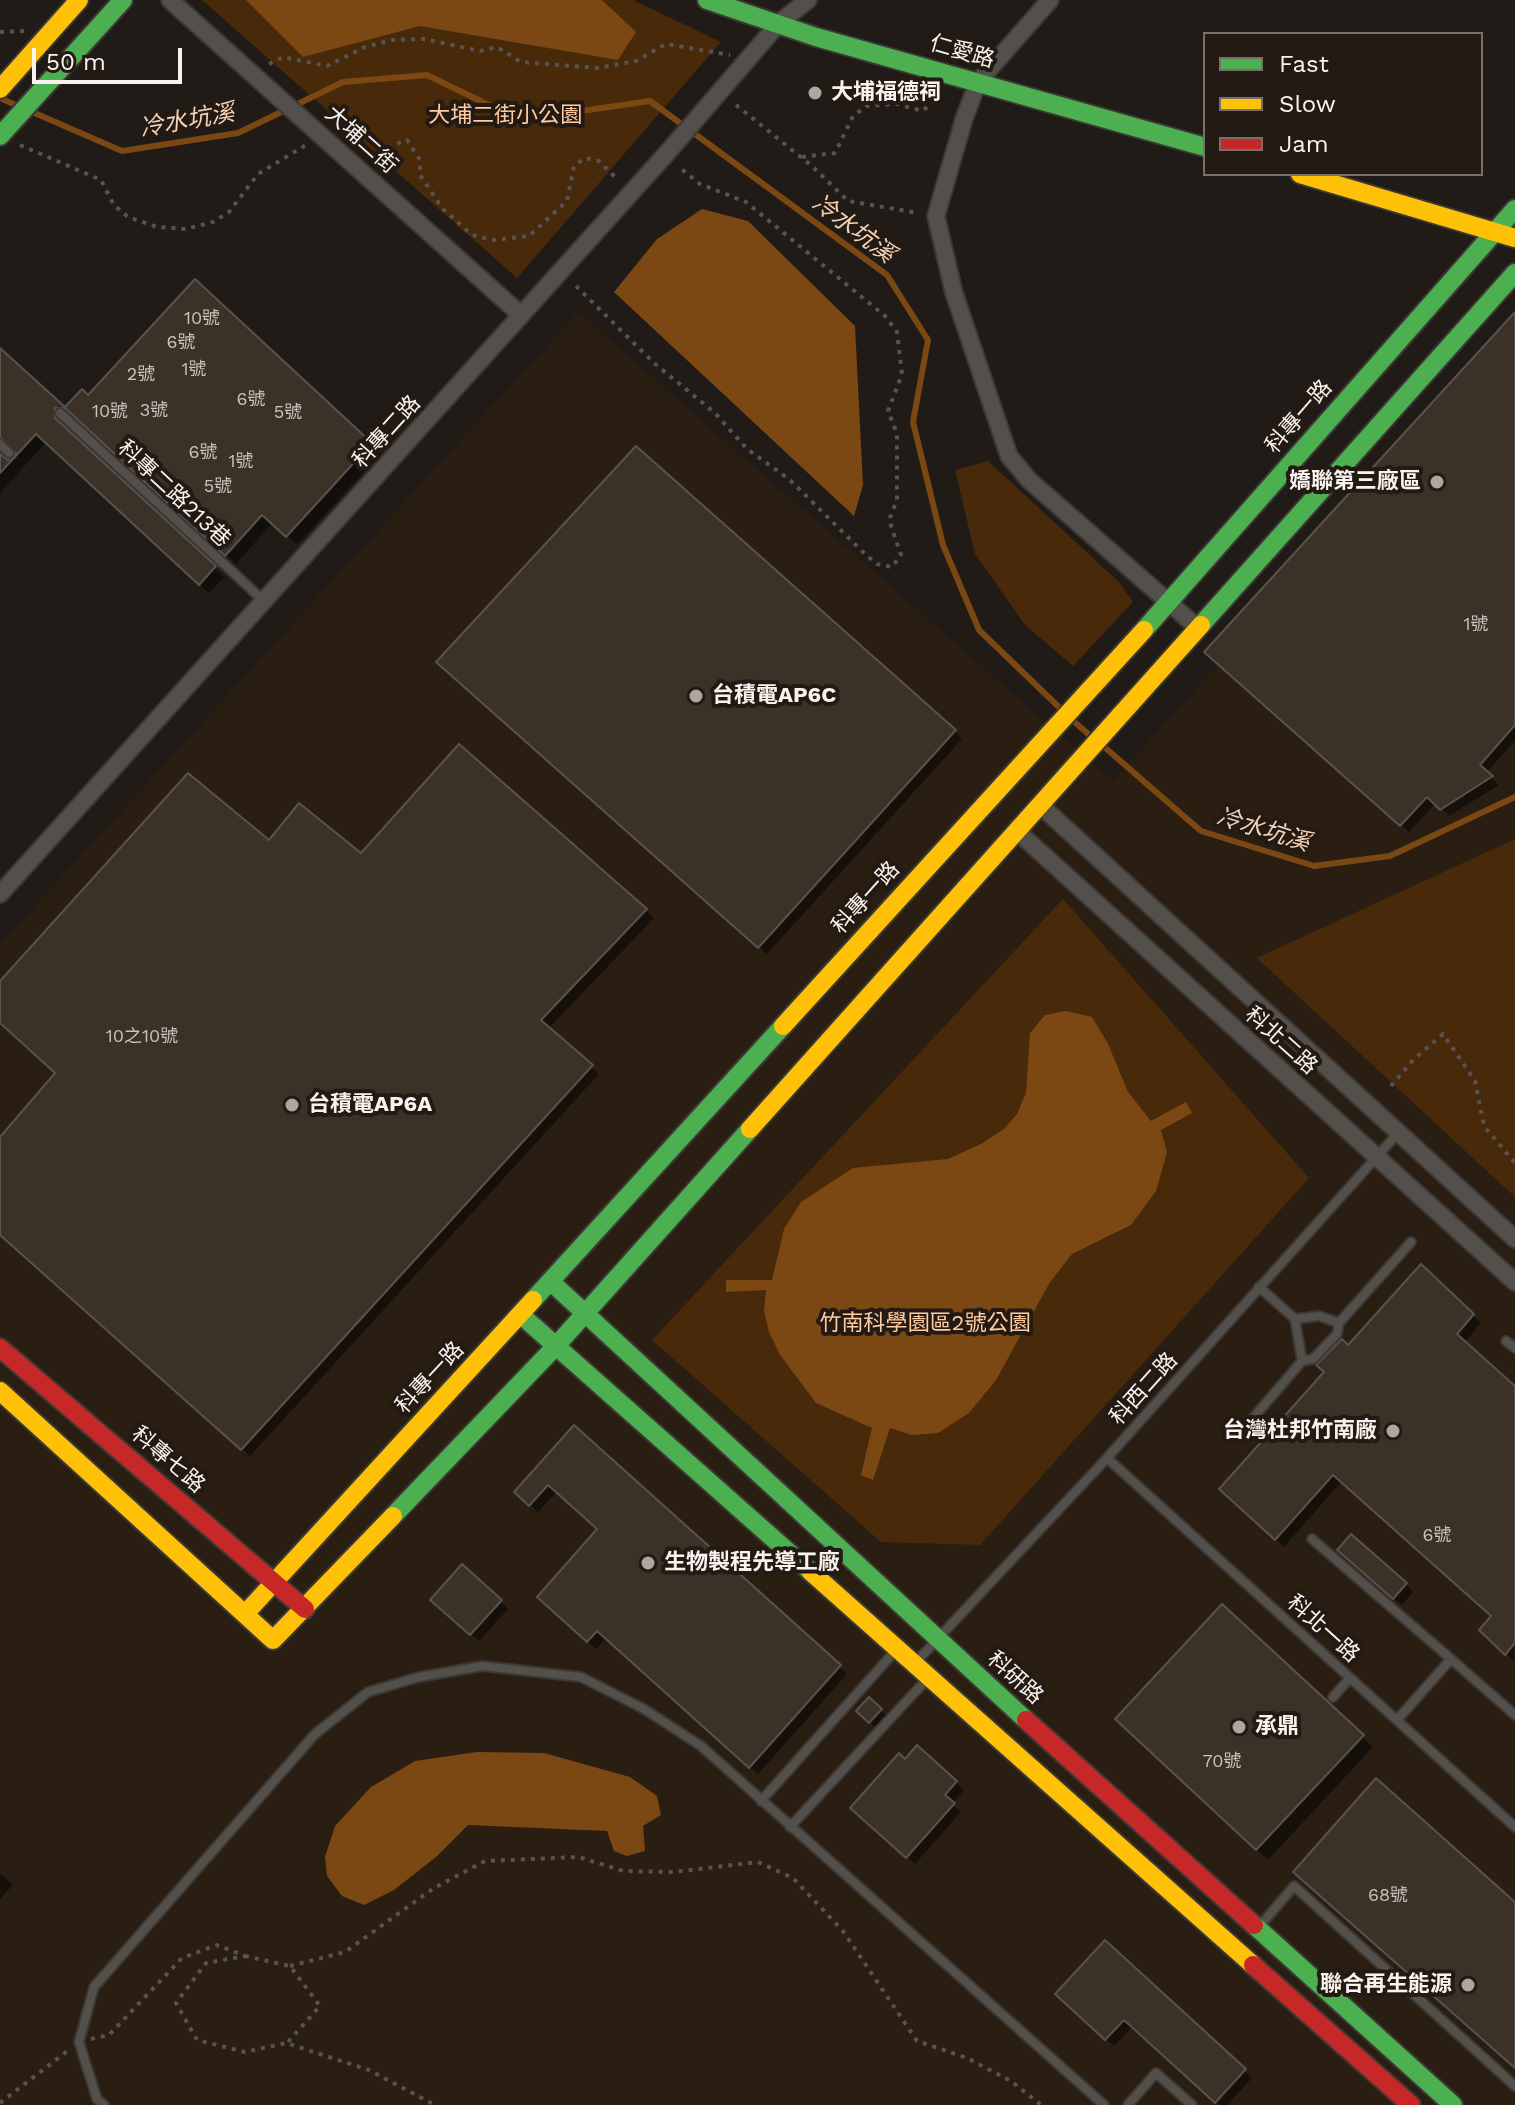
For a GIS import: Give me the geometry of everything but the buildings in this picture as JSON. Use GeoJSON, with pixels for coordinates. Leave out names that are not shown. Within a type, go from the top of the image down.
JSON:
{"type":"FeatureCollection","features":[{"type":"Feature","properties":{"kind":"street"},"geometry":{"type":"LineString","coordinates":[[0,89],[79,0]]}},
{"type":"Feature","properties":{"kind":"street"},"geometry":{"type":"LineString","coordinates":[[6,129],[123,0]]}},
{"type":"Feature","properties":{"kind":"street","name":"大埔二街"},"geometry":{"type":"LineString","coordinates":[[170,0],[521,315]]}},
{"type":"Feature","properties":{"kind":"street","name":"仁愛路"},"geometry":{"type":"LineString","coordinates":[[707,0],[816,37],[1203,146]]}},
{"type":"Feature","properties":{"kind":"street","name":"科專二路"},"geometry":{"type":"LineString","coordinates":[[0,894],[667,153],[779,23],[808,0]]}},
{"type":"Feature","properties":{"kind":"street"},"geometry":{"type":"LineString","coordinates":[[1050,0],[978,82],[936,216],[954,293],[1009,456],[1029,480],[1198,628]]}},
{"type":"Feature","properties":{"kind":"street"},"geometry":{"type":"LineString","coordinates":[[1307,176],[1515,238]]}},
{"type":"Feature","properties":{"kind":"street","name":"科專一路"},"geometry":{"type":"LineString","coordinates":[[1515,209],[1042,742],[1025,790],[586,1312],[273,1640],[245,1614],[274,1582],[550,1281],[1025,790],[1074,768],[1515,273]]}},
{"type":"Feature","properties":{"kind":"street","name":"科北二路"},"geometry":{"type":"LineString","coordinates":[[1025,790],[1515,1239]]}},
{"type":"Feature","properties":{"kind":"street","name":"科北二路"},"geometry":{"type":"LineString","coordinates":[[1002,816],[1515,1282]]}},
{"type":"Feature","properties":{"kind":"street","name":"科研路"},"geometry":{"type":"LineString","coordinates":[[550,1281],[937,1639],[1453,2105]]}},
{"type":"Feature","properties":{"kind":"street"},"geometry":{"type":"LineString","coordinates":[[521,1315],[1411,2105]]}},
{"type":"Feature","properties":{"kind":"street","name":"科專七路"},"geometry":{"type":"LineString","coordinates":[[0,1348],[305,1609]]}},
{"type":"Feature","properties":{"kind":"street"},"geometry":{"type":"LineString","coordinates":[[0,1391],[245,1614]]}},
{"type":"Feature","properties":{"kind":"lane","name":"科專二路213巷"},"geometry":{"type":"LineString","coordinates":[[60,413],[264,601]]}},
{"type":"Feature","properties":{"kind":"lane"},"geometry":{"type":"LineString","coordinates":[[0,444],[9,453]]}},
{"type":"Feature","properties":{"kind":"lane","name":"科西二路"},"geometry":{"type":"LineString","coordinates":[[913,1665],[1107,1458],[1398,1133]]}},
{"type":"Feature","properties":{"kind":"lane"},"geometry":{"type":"LineString","coordinates":[[1247,1425],[1302,1361],[1313,1359],[1337,1334],[1339,1323],[1411,1242]]}},
{"type":"Feature","properties":{"kind":"lane"},"geometry":{"type":"LineString","coordinates":[[1259,1287],[1295,1319],[1302,1361]]}},
{"type":"Feature","properties":{"kind":"lane"},"geometry":{"type":"LineString","coordinates":[[1295,1319],[1319,1316],[1339,1323]]}},
{"type":"Feature","properties":{"kind":"lane"},"geometry":{"type":"LineString","coordinates":[[1506,1341],[1515,1348]]}},
{"type":"Feature","properties":{"kind":"lane","name":"科北一路"},"geometry":{"type":"LineString","coordinates":[[1107,1458],[1515,1827]]}},
{"type":"Feature","properties":{"kind":"lane"},"geometry":{"type":"LineString","coordinates":[[1312,1539],[1515,1715]]}},
{"type":"Feature","properties":{"kind":"lane"},"geometry":{"type":"LineString","coordinates":[[761,1801],[896,1650]]}},
{"type":"Feature","properties":{"kind":"lane"},"geometry":{"type":"LineString","coordinates":[[1397,1720],[1451,1659]]}},
{"type":"Feature","properties":{"kind":"lane"},"geometry":{"type":"LineString","coordinates":[[104,2105],[97,2099],[79,2042],[94,1987],[315,1734],[368,1692],[419,1677],[482,1666],[581,1677],[644,1709],[701,1746],[1104,2105]]}},
{"type":"Feature","properties":{"kind":"lane"},"geometry":{"type":"LineString","coordinates":[[790,1827],[928,1678]]}},
{"type":"Feature","properties":{"kind":"lane"},"geometry":{"type":"LineString","coordinates":[[1333,1697],[1350,1678]]}},
{"type":"Feature","properties":{"kind":"lane"},"geometry":{"type":"LineString","coordinates":[[1258,1929],[1294,1886],[1515,2086]]}},
{"type":"Feature","properties":{"kind":"lane"},"geometry":{"type":"LineString","coordinates":[[1128,2105],[1156,2073],[1192,2105]]}},
{"type":"Feature","properties":{"kind":"path"},"geometry":{"type":"LineString","coordinates":[[0,32],[27,30]]}},
{"type":"Feature","properties":{"kind":"path"},"geometry":{"type":"LineString","coordinates":[[267,66],[283,57],[327,66],[365,47],[392,40],[424,39],[480,51],[497,47],[521,62],[598,68],[636,61],[666,44],[730,55]]}},
{"type":"Feature","properties":{"kind":"path"},"geometry":{"type":"LineString","coordinates":[[802,157],[835,153],[853,116],[867,106],[897,104],[922,111],[942,96]]}},
{"type":"Feature","properties":{"kind":"path"},"geometry":{"type":"LineString","coordinates":[[736,105],[802,157],[848,201],[918,213]]}},
{"type":"Feature","properties":{"kind":"path"},"geometry":{"type":"LineString","coordinates":[[20,145],[101,180],[114,205],[128,217],[157,227],[186,229],[213,222],[229,212],[258,174],[322,134]]}},
{"type":"Feature","properties":{"kind":"path"},"geometry":{"type":"LineString","coordinates":[[363,171],[391,146],[407,140],[420,160],[420,175],[442,208],[472,235],[493,240],[529,236],[567,201],[574,166],[585,158],[599,161],[618,180]]}},
{"type":"Feature","properties":{"kind":"path"},"geometry":{"type":"LineString","coordinates":[[576,286],[654,363],[715,413],[747,449],[789,479],[866,555],[877,564],[892,567],[901,555],[889,520],[897,500],[897,434],[888,411],[902,374],[897,332],[885,316],[746,202],[700,184],[679,167]]}},
{"type":"Feature","properties":{"kind":"path"},"geometry":{"type":"LineString","coordinates":[[1391,1086],[1413,1060],[1443,1034],[1475,1081],[1484,1126],[1515,1163]]}},
{"type":"Feature","properties":{"kind":"path"},"geometry":{"type":"LineString","coordinates":[[0,2103],[79,2042],[109,2035],[182,1958],[217,1945],[245,1956],[290,1966],[345,1952],[434,1888],[485,1861],[579,1857],[623,1871],[673,1872],[758,1862],[793,1878],[843,1931],[917,2041],[967,2058],[1011,2081],[1041,2105]]}},
{"type":"Feature","properties":{"kind":"path"},"geometry":{"type":"LineString","coordinates":[[245,1956],[206,1963],[176,2003],[197,2040],[245,2052],[286,2043],[369,2070],[435,2105]]}},
{"type":"Feature","properties":{"kind":"path"},"geometry":{"type":"LineString","coordinates":[[286,2043],[320,2006],[290,1966]]}},
{"type":"Feature","properties":{"kind":"shaded area"},"geometry":{"type":"Polygon","coordinates":[[[246,0],[602,0],[636,32],[618,60],[420,26],[303,57],[246,0]]]}},
{"type":"Feature","properties":{"kind":"shaded area"},"geometry":{"type":"Polygon","coordinates":[[[702,209],[748,221],[855,326],[863,485],[854,516],[614,292],[657,239],[702,209]]]}},
{"type":"Feature","properties":{"kind":"shaded area"},"geometry":{"type":"Polygon","coordinates":[[[578,312],[1113,781],[1222,660],[1515,438],[1515,2105],[0,2105],[0,944],[578,312]]]}},
{"type":"Feature","properties":{"kind":"shaded area"},"geometry":{"type":"Polygon","coordinates":[[[1066,1011],[1092,1017],[1108,1044],[1128,1092],[1151,1121],[1186,1102],[1192,1113],[1161,1130],[1167,1152],[1156,1191],[1131,1225],[1072,1254],[1050,1282],[996,1380],[969,1413],[938,1433],[912,1435],[890,1428],[873,1480],[861,1475],[872,1428],[816,1403],[780,1355],[769,1332],[764,1311],[766,1290],[726,1292],[726,1280],[772,1280],[784,1229],[801,1202],[853,1168],[948,1159],[1004,1129],[1017,1114],[1026,1093],[1030,1033],[1045,1015],[1066,1011]]]}},
{"type":"Feature","properties":{"kind":"shaded area"},"geometry":{"type":"Polygon","coordinates":[[[477,1752],[544,1753],[630,1777],[657,1796],[661,1815],[643,1826],[645,1851],[627,1856],[614,1851],[607,1831],[468,1825],[436,1857],[394,1890],[364,1905],[342,1896],[327,1876],[325,1857],[335,1826],[371,1787],[415,1761],[477,1752]]]}},
{"type":"Feature","properties":{"kind":"green space","name":"大埔二街小公園"},"geometry":{"type":"Polygon","coordinates":[[[202,0],[633,0],[721,42],[517,278],[202,0]]]}},
{"type":"Feature","properties":{"kind":"green space"},"geometry":{"type":"Polygon","coordinates":[[[988,461],[1120,583],[1133,602],[1073,666],[1025,625],[975,554],[955,470],[988,461]]]}},
{"type":"Feature","properties":{"kind":"green space"},"geometry":{"type":"Polygon","coordinates":[[[1515,839],[1515,1197],[1257,958],[1515,839]]]}},
{"type":"Feature","properties":{"kind":"green space","name":"竹南科學園區2號公園"},"geometry":{"type":"Polygon","coordinates":[[[1063,899],[1309,1178],[980,1545],[881,1542],[652,1340],[1063,899]]]}},
{"type":"Feature","properties":{"kind":"waterway","name":"冷水坑溪"},"geometry":{"type":"LineString","coordinates":[[30,111],[122,151],[238,133],[343,82],[427,75],[497,109],[561,114],[650,101],[887,275],[928,340],[913,422],[943,545],[979,630],[1063,711]]}},
{"type":"Feature","properties":{"kind":"waterway","name":"冷水坑溪"},"geometry":{"type":"LineString","coordinates":[[0,98],[20,107]]}},
{"type":"Feature","properties":{"kind":"waterway","name":"冷水坑溪"},"geometry":{"type":"LineString","coordinates":[[1071,719],[1093,738]]}},
{"type":"Feature","properties":{"kind":"waterway","name":"冷水坑溪"},"geometry":{"type":"LineString","coordinates":[[1102,745],[1201,831],[1314,866],[1390,856],[1515,797]]}},
{"type":"Feature","properties":{"kind":"traffic: fast"},"geometry":{"type":"LineString","coordinates":[[0,136],[123,0]]}},
{"type":"Feature","properties":{"kind":"traffic: fast"},"geometry":{"type":"LineString","coordinates":[[707,0],[816,37],[1203,146]]}},
{"type":"Feature","properties":{"kind":"traffic: fast"},"geometry":{"type":"LineString","coordinates":[[1144,630],[1515,209]]}},
{"type":"Feature","properties":{"kind":"traffic: fast"},"geometry":{"type":"LineString","coordinates":[[1201,625],[1515,273]]}},
{"type":"Feature","properties":{"kind":"traffic: fast"},"geometry":{"type":"LineString","coordinates":[[533,1300],[783,1026]]}},
{"type":"Feature","properties":{"kind":"traffic: fast"},"geometry":{"type":"LineString","coordinates":[[393,1516],[555,1347],[750,1129]]}},
{"type":"Feature","properties":{"kind":"traffic: fast"},"geometry":{"type":"LineString","coordinates":[[550,1281],[1026,1720]]}},
{"type":"Feature","properties":{"kind":"traffic: fast"},"geometry":{"type":"LineString","coordinates":[[521,1315],[811,1572]]}},
{"type":"Feature","properties":{"kind":"traffic: fast"},"geometry":{"type":"LineString","coordinates":[[1254,1925],[1453,2105]]}},
{"type":"Feature","properties":{"kind":"traffic: slow"},"geometry":{"type":"LineString","coordinates":[[0,89],[79,0]]}},
{"type":"Feature","properties":{"kind":"traffic: slow"},"geometry":{"type":"LineString","coordinates":[[1307,176],[1515,238]]}},
{"type":"Feature","properties":{"kind":"traffic: slow"},"geometry":{"type":"LineString","coordinates":[[750,1129],[1201,625]]}},
{"type":"Feature","properties":{"kind":"traffic: slow"},"geometry":{"type":"LineString","coordinates":[[783,1026],[1144,630]]}},
{"type":"Feature","properties":{"kind":"traffic: slow"},"geometry":{"type":"LineString","coordinates":[[245,1614],[533,1300]]}},
{"type":"Feature","properties":{"kind":"traffic: slow"},"geometry":{"type":"LineString","coordinates":[[0,1391],[273,1640],[393,1516]]}},
{"type":"Feature","properties":{"kind":"traffic: slow"},"geometry":{"type":"LineString","coordinates":[[811,1572],[1253,1965]]}},
{"type":"Feature","properties":{"kind":"traffic: jam"},"geometry":{"type":"LineString","coordinates":[[0,1348],[305,1609]]}},
{"type":"Feature","properties":{"kind":"traffic: jam"},"geometry":{"type":"LineString","coordinates":[[1026,1720],[1254,1925]]}},
{"type":"Feature","properties":{"kind":"traffic: jam"},"geometry":{"type":"LineString","coordinates":[[1253,1965],[1411,2105]]}},
{"type":"Feature","properties":{"kind":"place","name":"大埔福德祠"},"geometry":{"type":"Point","coordinates":[815,93]}},
{"type":"Feature","properties":{"kind":"place","name":"嬌聯第三廠區"},"geometry":{"type":"Point","coordinates":[1437,482]}},
{"type":"Feature","properties":{"kind":"place","name":"台積電AP6C"},"geometry":{"type":"Point","coordinates":[696,696]}},
{"type":"Feature","properties":{"kind":"place","name":"台積電AP6A"},"geometry":{"type":"Point","coordinates":[292,1105]}},
{"type":"Feature","properties":{"kind":"place","name":"台灣杜邦竹南廠"},"geometry":{"type":"Point","coordinates":[1393,1431]}},
{"type":"Feature","properties":{"kind":"place","name":"生物製程先導工廠"},"geometry":{"type":"Point","coordinates":[648,1563]}},
{"type":"Feature","properties":{"kind":"place","name":"承鼎"},"geometry":{"type":"Point","coordinates":[1239,1727]}},
{"type":"Feature","properties":{"kind":"place","name":"聯合再生能源"},"geometry":{"type":"Point","coordinates":[1468,1985]}}]}
